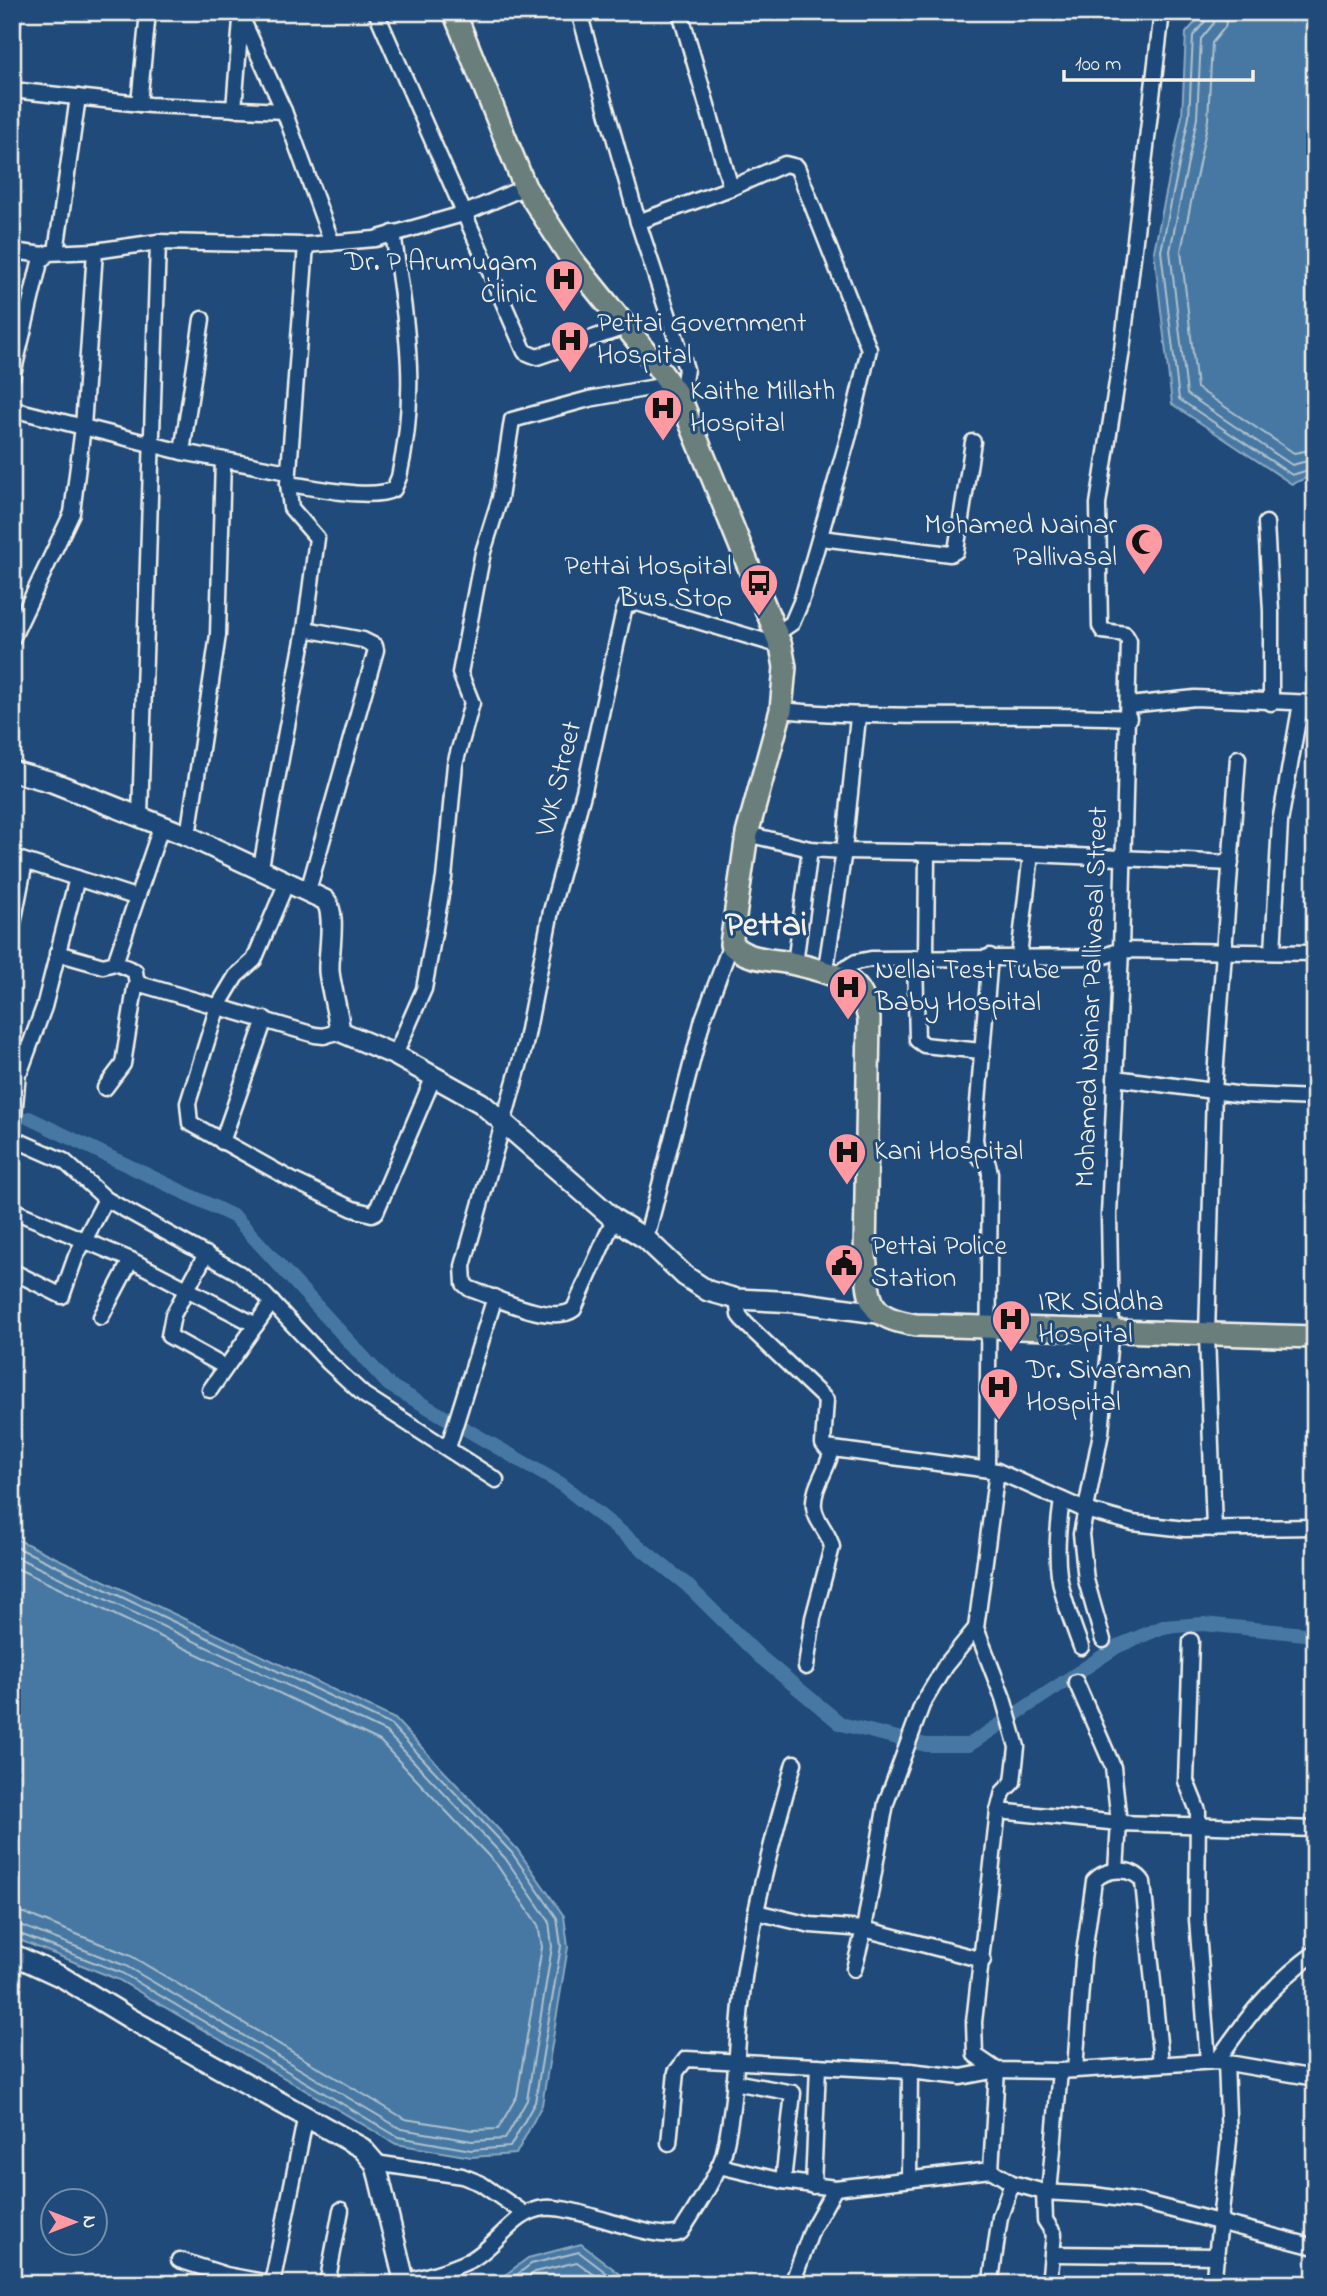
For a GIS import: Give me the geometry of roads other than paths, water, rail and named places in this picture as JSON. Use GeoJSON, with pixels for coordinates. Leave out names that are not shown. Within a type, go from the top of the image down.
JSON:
{"type":"FeatureCollection","features":[{"type":"Feature","properties":{"kind":"main road"},"geometry":{"type":"LineString","coordinates":[[454,12],[525,187],[572,260],[676,392],[779,640],[785,667],[781,710],[747,834],[731,944],[738,951],[756,958],[795,964],[856,985],[869,1019],[865,1254],[869,1292],[878,1313],[890,1321],[916,1325],[1111,1328],[1207,1335],[1315,1337]]}},
{"type":"Feature","properties":{"kind":"street"},"geometry":{"type":"LineString","coordinates":[[12,26],[13,12]]}},
{"type":"Feature","properties":{"kind":"street"},"geometry":{"type":"LineString","coordinates":[[139,104],[148,12]]}},
{"type":"Feature","properties":{"kind":"street"},"geometry":{"type":"LineString","coordinates":[[376,12],[521,344],[530,356],[546,354],[625,327]]}},
{"type":"Feature","properties":{"kind":"street"},"geometry":{"type":"LineString","coordinates":[[395,1055],[424,989],[444,877],[454,764],[472,704],[460,677],[462,659],[483,552],[500,498],[512,420],[564,404],[676,392],[685,369],[638,222],[579,12]]}},
{"type":"Feature","properties":{"kind":"street"},"geometry":{"type":"LineString","coordinates":[[680,12],[731,188]]}},
{"type":"Feature","properties":{"kind":"street","name":"Mohamed Nainar Pallivasal Street"},"geometry":{"type":"LineString","coordinates":[[1103,1640],[1083,1564],[1081,1534],[1101,1433],[1111,1328],[1109,1215],[1121,950],[1129,641],[1125,634],[1103,631],[1100,626],[1097,547],[1100,492],[1122,350],[1162,12]]}},
{"type":"Feature","properties":{"kind":"street"},"geometry":{"type":"LineString","coordinates":[[234,109],[240,15]]}},
{"type":"Feature","properties":{"kind":"street"},"geometry":{"type":"LineString","coordinates":[[240,15],[284,111],[332,243]]}},
{"type":"Feature","properties":{"kind":"street"},"geometry":{"type":"LineString","coordinates":[[12,90],[139,104],[284,111]]}},
{"type":"Feature","properties":{"kind":"street"},"geometry":{"type":"LineString","coordinates":[[12,378],[50,254],[78,97]]}},
{"type":"Feature","properties":{"kind":"street"},"geometry":{"type":"LineString","coordinates":[[638,222],[731,188],[785,164],[797,167],[867,340],[867,360],[821,538],[796,616],[779,640]]}},
{"type":"Feature","properties":{"kind":"street"},"geometry":{"type":"LineString","coordinates":[[12,251],[50,254],[158,242],[306,245],[375,239],[463,214],[525,187]]}},
{"type":"Feature","properties":{"kind":"street"},"geometry":{"type":"LineString","coordinates":[[12,409],[353,493],[385,492],[394,489],[399,477],[412,390],[410,343],[393,233]]}},
{"type":"Feature","properties":{"kind":"street"},"geometry":{"type":"LineString","coordinates":[[140,817],[158,242]]}},
{"type":"Feature","properties":{"kind":"street"},"geometry":{"type":"LineString","coordinates":[[260,872],[305,629],[317,538],[291,508],[288,478],[306,245]]}},
{"type":"Feature","properties":{"kind":"street"},"geometry":{"type":"LineString","coordinates":[[12,639],[72,513],[83,428],[95,251]]}},
{"type":"Feature","properties":{"kind":"street"},"geometry":{"type":"LineString","coordinates":[[182,452],[202,319]]}},
{"type":"Feature","properties":{"kind":"street"},"geometry":{"type":"LineString","coordinates":[[821,538],[950,554],[956,551],[973,442]]}},
{"type":"Feature","properties":{"kind":"street"},"geometry":{"type":"LineString","coordinates":[[188,836],[218,635],[223,460]]}},
{"type":"Feature","properties":{"kind":"street"},"geometry":{"type":"LineString","coordinates":[[1266,523],[1272,662],[1270,703]]}},
{"type":"Feature","properties":{"kind":"street","name":"VVK Street"},"geometry":{"type":"LineString","coordinates":[[614,1219],[574,1309],[568,1314],[547,1315],[470,1289],[464,1284],[462,1275],[525,1045],[551,911],[583,791],[624,610],[637,603],[779,640]]}},
{"type":"Feature","properties":{"kind":"street"},"geometry":{"type":"LineString","coordinates":[[305,629],[363,640],[375,646],[376,650],[355,714],[308,891]]}},
{"type":"Feature","properties":{"kind":"street"},"geometry":{"type":"LineString","coordinates":[[781,710],[858,717],[1056,715],[1129,711],[1195,698],[1308,703],[1280,822],[1273,952]]}},
{"type":"Feature","properties":{"kind":"street"},"geometry":{"type":"LineString","coordinates":[[830,975],[858,717]]}},
{"type":"Feature","properties":{"kind":"street"},"geometry":{"type":"LineString","coordinates":[[1214,1529],[1207,1335],[1213,1091],[1238,758]]}},
{"type":"Feature","properties":{"kind":"street"},"geometry":{"type":"LineString","coordinates":[[12,771],[52,782],[188,836],[260,872],[325,900],[332,912],[329,972],[333,1006],[341,1024],[339,1031]]}},
{"type":"Feature","properties":{"kind":"street"},"geometry":{"type":"LineString","coordinates":[[115,963],[161,827]]}},
{"type":"Feature","properties":{"kind":"street"},"geometry":{"type":"LineString","coordinates":[[747,834],[810,849],[926,854],[1031,854],[1231,863]]}},
{"type":"Feature","properties":{"kind":"street"},"geometry":{"type":"LineString","coordinates":[[795,964],[810,849]]}},
{"type":"Feature","properties":{"kind":"street"},"geometry":{"type":"LineString","coordinates":[[926,854],[917,1040],[924,1045],[982,1051]]}},
{"type":"Feature","properties":{"kind":"street"},"geometry":{"type":"LineString","coordinates":[[1019,956],[1031,854]]}},
{"type":"Feature","properties":{"kind":"street"},"geometry":{"type":"LineString","coordinates":[[12,929],[19,859],[135,898]]}},
{"type":"Feature","properties":{"kind":"street"},"geometry":{"type":"LineString","coordinates":[[77,877],[38,1029],[15,1073],[12,1138],[64,1161],[106,1199],[239,1273],[272,1302],[328,1362],[364,1395],[496,1480]]}},
{"type":"Feature","properties":{"kind":"street"},"geometry":{"type":"LineString","coordinates":[[286,884],[254,960],[236,976],[218,1006],[187,1111],[190,1123],[292,1180],[353,1209],[372,1214],[435,1076]]}},
{"type":"Feature","properties":{"kind":"street"},"geometry":{"type":"LineString","coordinates":[[646,1239],[703,1019],[731,944]]}},
{"type":"Feature","properties":{"kind":"street"},"geometry":{"type":"LineString","coordinates":[[830,975],[864,960],[990,956],[1102,957],[1121,950],[1315,953]]}},
{"type":"Feature","properties":{"kind":"street"},"geometry":{"type":"LineString","coordinates":[[57,953],[103,966],[115,963],[135,971],[137,985],[123,1064],[106,1088]]}},
{"type":"Feature","properties":{"kind":"street"},"geometry":{"type":"LineString","coordinates":[[990,956],[975,1139],[978,1156],[988,1164],[990,1173],[988,1326],[992,1470],[976,1628],[1013,1727],[1017,1747],[1013,1782],[1003,1792],[998,1811],[974,2046],[980,2061],[997,2070]]}},
{"type":"Feature","properties":{"kind":"street"},"geometry":{"type":"LineString","coordinates":[[137,985],[148,985],[324,1036],[339,1031],[435,1076],[481,1103],[614,1219],[646,1239],[699,1286],[737,1299],[796,1301],[878,1313]]}},
{"type":"Feature","properties":{"kind":"street"},"geometry":{"type":"LineString","coordinates":[[222,1142],[265,1019]]}},
{"type":"Feature","properties":{"kind":"street"},"geometry":{"type":"LineString","coordinates":[[1115,1078],[1213,1091],[1315,1098]]}},
{"type":"Feature","properties":{"kind":"street"},"geometry":{"type":"LineString","coordinates":[[12,1271],[62,1296],[84,1238],[106,1199]]}},
{"type":"Feature","properties":{"kind":"street"},"geometry":{"type":"LineString","coordinates":[[12,1210],[131,1260],[188,1287],[256,1325]]}},
{"type":"Feature","properties":{"kind":"street"},"geometry":{"type":"LineString","coordinates":[[206,1254],[170,1322],[169,1336],[225,1367]]}},
{"type":"Feature","properties":{"kind":"street"},"geometry":{"type":"LineString","coordinates":[[101,1317],[131,1260]]}},
{"type":"Feature","properties":{"kind":"street"},"geometry":{"type":"LineString","coordinates":[[449,1448],[495,1297]]}},
{"type":"Feature","properties":{"kind":"street"},"geometry":{"type":"LineString","coordinates":[[737,1299],[739,1315],[745,1323],[826,1400],[823,1444],[832,1449],[992,1470],[1085,1510],[1133,1523],[1214,1529],[1315,1527]]}},
{"type":"Feature","properties":{"kind":"street"},"geometry":{"type":"LineString","coordinates":[[210,1390],[272,1302]]}},
{"type":"Feature","properties":{"kind":"street"},"geometry":{"type":"LineString","coordinates":[[806,1667],[813,1619],[832,1546],[814,1510],[814,1501],[832,1449]]}},
{"type":"Feature","properties":{"kind":"street"},"geometry":{"type":"LineString","coordinates":[[1062,1500],[1055,1542],[1056,1567],[1081,1647]]}},
{"type":"Feature","properties":{"kind":"street"},"geometry":{"type":"LineString","coordinates":[[854,1969],[864,1929],[886,1803],[914,1726],[936,1681],[976,1628]]}},
{"type":"Feature","properties":{"kind":"street"},"geometry":{"type":"LineString","coordinates":[[1191,1641],[1186,1781],[1188,1792],[1196,1802],[1197,1919],[1229,2140],[1213,2284]]}},
{"type":"Feature","properties":{"kind":"street"},"geometry":{"type":"LineString","coordinates":[[1076,1682],[1109,1753],[1119,1823],[1116,1870]]}},
{"type":"Feature","properties":{"kind":"street"},"geometry":{"type":"LineString","coordinates":[[12,1954],[62,1977],[131,2020],[353,2141],[374,2163],[404,2283],[472,2259],[525,2214],[536,2210],[558,2208],[661,2235],[676,2235],[685,2226],[719,2166],[738,2064],[739,2016],[756,1912],[794,1763]]}},
{"type":"Feature","properties":{"kind":"street"},"geometry":{"type":"LineString","coordinates":[[998,1811],[1119,1823],[1315,1829]]}},
{"type":"Feature","properties":{"kind":"street"},"geometry":{"type":"LineString","coordinates":[[1049,2284],[1054,2234],[1045,2220],[1046,2193],[1067,2071],[1094,1881],[1101,1873],[1116,1870],[1136,1875],[1143,1882],[1161,2063]]}},
{"type":"Feature","properties":{"kind":"street"},"geometry":{"type":"LineString","coordinates":[[756,1912],[811,1925],[864,1929],[983,1960]]}},
{"type":"Feature","properties":{"kind":"street"},"geometry":{"type":"LineString","coordinates":[[1217,2062],[1254,2007],[1275,1984],[1315,1953]]}},
{"type":"Feature","properties":{"kind":"street"},"geometry":{"type":"LineString","coordinates":[[669,2143],[676,2072],[681,2062],[692,2059],[738,2064],[910,2071],[961,2077],[997,2070],[1067,2071],[1161,2063],[1217,2062],[1311,2077],[1315,2062]]}},
{"type":"Feature","properties":{"kind":"street"},"geometry":{"type":"LineString","coordinates":[[813,2186],[818,2066]]}},
{"type":"Feature","properties":{"kind":"street"},"geometry":{"type":"LineString","coordinates":[[991,2170],[997,2070]]}},
{"type":"Feature","properties":{"kind":"street"},"geometry":{"type":"LineString","coordinates":[[909,2179],[910,2071]]}},
{"type":"Feature","properties":{"kind":"street"},"geometry":{"type":"LineString","coordinates":[[734,2082],[793,2093],[783,2181]]}},
{"type":"Feature","properties":{"kind":"street"},"geometry":{"type":"LineString","coordinates":[[179,2260],[225,2279],[273,2284],[306,2115]]}},
{"type":"Feature","properties":{"kind":"street"},"geometry":{"type":"LineString","coordinates":[[374,2163],[462,2176],[480,2183],[525,2214]]}},
{"type":"Feature","properties":{"kind":"street"},"geometry":{"type":"LineString","coordinates":[[719,2166],[783,2181],[835,2188],[991,2170],[1012,2183],[1046,2193],[1094,2195],[1142,2202],[1315,2247]]}},
{"type":"Feature","properties":{"kind":"street"},"geometry":{"type":"LineString","coordinates":[[991,2280],[1000,2217],[1012,2183]]}},
{"type":"Feature","properties":{"kind":"street"},"geometry":{"type":"LineString","coordinates":[[792,2284],[812,2229],[835,2188]]}},
{"type":"Feature","properties":{"kind":"street"},"geometry":{"type":"LineString","coordinates":[[327,2284],[341,2210]]}},
{"type":"Feature","properties":{"kind":"street"},"geometry":{"type":"LineString","coordinates":[[1053,2254],[1217,2256]]}},
{"type":"Feature","properties":{"kind":"water"},"geometry":{"type":"Polygon","coordinates":[[[1204,12],[1315,12],[1315,474],[1292,484],[1172,404],[1154,251],[1182,116],[1186,33],[1204,12]]]}},
{"type":"Feature","properties":{"kind":"water"},"geometry":{"type":"Polygon","coordinates":[[[12,1537],[395,1719],[517,1849],[564,1916],[568,1947],[542,2105],[516,2154],[471,2157],[396,2144],[119,1980],[12,1937],[12,1537]]]}},
{"type":"Feature","properties":{"kind":"water"},"geometry":{"type":"Polygon","coordinates":[[[581,2244],[633,2284],[493,2284],[528,2258],[581,2244]]]}},
{"type":"Feature","properties":{"kind":"waterway"},"geometry":{"type":"LineString","coordinates":[[29,1118],[235,1217],[389,1385],[561,1484],[687,1585],[759,1656],[841,1724],[926,1745],[969,1745],[1118,1646],[1163,1627],[1203,1624],[1315,1635]]}},
{"type":"Feature","properties":{"kind":"place","name":"Dr. P Arumugam Clinic"},"geometry":{"type":"Point","coordinates":[564,313]}},
{"type":"Feature","properties":{"kind":"place","name":"Pettai Government Hospital"},"geometry":{"type":"Point","coordinates":[570,374]}},
{"type":"Feature","properties":{"kind":"place","name":"Kaithe Millath Hospital"},"geometry":{"type":"Point","coordinates":[663,442]}},
{"type":"Feature","properties":{"kind":"place","name":"Mohamed Nainar Pallivasal"},"geometry":{"type":"Point","coordinates":[1144,576]}},
{"type":"Feature","properties":{"kind":"place","name":"Pettai Hospital Bus Stop"},"geometry":{"type":"Point","coordinates":[759,617]}},
{"type":"Feature","properties":{"kind":"place","name":"Nellai Test Tube Baby Hospital"},"geometry":{"type":"Point","coordinates":[848,1021]}},
{"type":"Feature","properties":{"kind":"place","name":"Kani Hospital"},"geometry":{"type":"Point","coordinates":[847,1186]}},
{"type":"Feature","properties":{"kind":"place","name":"Pettai Police Station"},"geometry":{"type":"Point","coordinates":[844,1297]}},
{"type":"Feature","properties":{"kind":"place","name":"IRK Siddha Hospital"},"geometry":{"type":"Point","coordinates":[1011,1353]}},
{"type":"Feature","properties":{"kind":"place","name":"Dr. Sivaraman Hospital"},"geometry":{"type":"Point","coordinates":[999,1421]}},
{"type":"Feature","properties":{"kind":"district","name":"Pettai"},"geometry":{"type":"Point","coordinates":[766,926]}}]}
